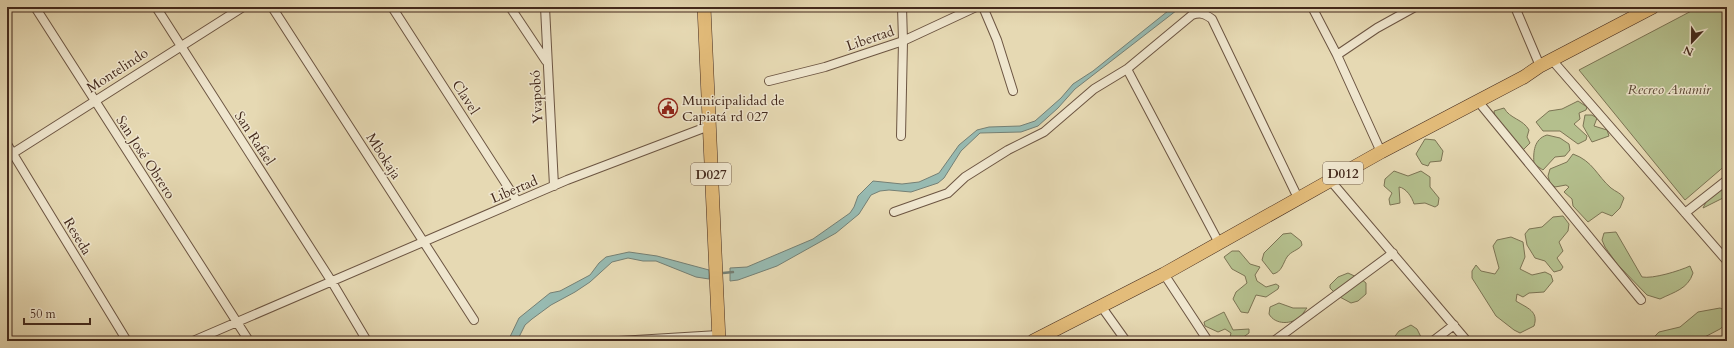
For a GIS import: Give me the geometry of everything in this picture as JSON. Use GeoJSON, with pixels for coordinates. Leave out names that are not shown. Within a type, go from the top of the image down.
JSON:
{"type":"FeatureCollection","features":[{"type":"Feature","properties":{"kind":"main road","name":"D027"},"geometry":{"type":"LineString","coordinates":[[704,7],[718,338]]}},
{"type":"Feature","properties":{"kind":"main road","name":"D012"},"geometry":{"type":"LineString","coordinates":[[1033,341],[1164,274],[1381,152],[1653,7]]}},
{"type":"Feature","properties":{"kind":"street","name":"San José Obrero"},"geometry":{"type":"LineString","coordinates":[[35,7],[249,341]]}},
{"type":"Feature","properties":{"kind":"street","name":"San Rafael"},"geometry":{"type":"LineString","coordinates":[[156,7],[332,282],[367,341]]}},
{"type":"Feature","properties":{"kind":"street","name":"Montelindo"},"geometry":{"type":"LineString","coordinates":[[10,155],[243,7]]}},
{"type":"Feature","properties":{"kind":"street","name":"Mbokaja"},"geometry":{"type":"LineString","coordinates":[[272,7],[474,320]]}},
{"type":"Feature","properties":{"kind":"street","name":"Clavel"},"geometry":{"type":"LineString","coordinates":[[392,7],[518,201]]}},
{"type":"Feature","properties":{"kind":"street"},"geometry":{"type":"LineString","coordinates":[[510,7],[547,62]]}},
{"type":"Feature","properties":{"kind":"street","name":"Yvapobó"},"geometry":{"type":"LineString","coordinates":[[545,7],[554,186]]}},
{"type":"Feature","properties":{"kind":"street"},"geometry":{"type":"LineString","coordinates":[[901,136],[903,41],[902,7]]}},
{"type":"Feature","properties":{"kind":"street","name":"Libertad"},"geometry":{"type":"LineString","coordinates":[[769,81],[825,67],[903,41],[976,7]]}},
{"type":"Feature","properties":{"kind":"street"},"geometry":{"type":"LineString","coordinates":[[983,7],[997,40],[1013,91]]}},
{"type":"Feature","properties":{"kind":"street"},"geometry":{"type":"LineString","coordinates":[[1312,7],[1337,55],[1381,152]]}},
{"type":"Feature","properties":{"kind":"street"},"geometry":{"type":"LineString","coordinates":[[1337,55],[1377,28],[1414,7]]}},
{"type":"Feature","properties":{"kind":"street"},"geometry":{"type":"LineString","coordinates":[[1515,7],[1540,66]]}},
{"type":"Feature","properties":{"kind":"street"},"geometry":{"type":"LineString","coordinates":[[894,212],[948,194],[965,177],[1008,150],[1044,132],[1094,89],[1127,69],[1192,15],[1199,13],[1205,14],[1212,19],[1298,198]]}},
{"type":"Feature","properties":{"kind":"street"},"geometry":{"type":"LineString","coordinates":[[1552,60],[1727,261]]}},
{"type":"Feature","properties":{"kind":"street"},"geometry":{"type":"LineString","coordinates":[[1127,69],[1219,243]]}},
{"type":"Feature","properties":{"kind":"street"},"geometry":{"type":"LineString","coordinates":[[1477,100],[1641,300]]}},
{"type":"Feature","properties":{"kind":"street","name":"Libertad"},"geometry":{"type":"LineString","coordinates":[[193,341],[554,186],[709,126]]}},
{"type":"Feature","properties":{"kind":"street","name":"Reseda"},"geometry":{"type":"LineString","coordinates":[[7,144],[10,155],[127,341]]}},
{"type":"Feature","properties":{"kind":"street"},"geometry":{"type":"LineString","coordinates":[[1330,180],[1467,341]]}},
{"type":"Feature","properties":{"kind":"street"},"geometry":{"type":"LineString","coordinates":[[1685,213],[1727,180]]}},
{"type":"Feature","properties":{"kind":"street"},"geometry":{"type":"LineString","coordinates":[[1274,341],[1393,253]]}},
{"type":"Feature","properties":{"kind":"street"},"geometry":{"type":"LineString","coordinates":[[1164,274],[1208,341]]}},
{"type":"Feature","properties":{"kind":"street"},"geometry":{"type":"LineString","coordinates":[[1101,306],[1126,341]]}},
{"type":"Feature","properties":{"kind":"street"},"geometry":{"type":"LineString","coordinates":[[1433,341],[1454,325]]}},
{"type":"Feature","properties":{"kind":"street"},"geometry":{"type":"LineString","coordinates":[[619,341],[718,338]]}},
{"type":"Feature","properties":{"kind":"green space","name":"Recreo Anamir"},"geometry":{"type":"Polygon","coordinates":[[[1699,7],[1727,7],[1727,164],[1685,200],[1579,70],[1699,7]]]}},
{"type":"Feature","properties":{"kind":"green space"},"geometry":{"type":"Polygon","coordinates":[[[1578,101],[1587,107],[1586,110],[1579,113],[1580,119],[1574,124],[1587,136],[1586,140],[1578,144],[1560,131],[1543,131],[1536,122],[1549,111],[1562,109],[1578,101]]]}},
{"type":"Feature","properties":{"kind":"green space"},"geometry":{"type":"Polygon","coordinates":[[[1504,108],[1510,115],[1523,123],[1529,130],[1527,137],[1530,143],[1520,153],[1502,135],[1497,125],[1494,111],[1504,108]]]}},
{"type":"Feature","properties":{"kind":"green space"},"geometry":{"type":"Polygon","coordinates":[[[1585,115],[1592,115],[1597,118],[1594,126],[1607,130],[1609,136],[1592,142],[1583,126],[1585,115]]]}},
{"type":"Feature","properties":{"kind":"green space"},"geometry":{"type":"Polygon","coordinates":[[[1547,135],[1560,138],[1569,144],[1570,150],[1565,156],[1555,157],[1543,170],[1534,164],[1534,151],[1539,140],[1547,135]]]}},
{"type":"Feature","properties":{"kind":"green space"},"geometry":{"type":"Polygon","coordinates":[[[1425,139],[1435,140],[1443,151],[1441,161],[1430,162],[1428,166],[1422,164],[1416,154],[1425,139]]]}},
{"type":"Feature","properties":{"kind":"green space"},"geometry":{"type":"Polygon","coordinates":[[[1573,154],[1580,157],[1590,165],[1611,188],[1624,198],[1620,208],[1612,216],[1602,212],[1588,222],[1573,206],[1572,199],[1564,192],[1569,187],[1566,185],[1555,187],[1550,183],[1548,176],[1550,169],[1567,162],[1573,154]]]}},
{"type":"Feature","properties":{"kind":"green space"},"geometry":{"type":"Polygon","coordinates":[[[1394,171],[1408,176],[1421,171],[1430,177],[1430,187],[1439,198],[1438,205],[1435,207],[1425,203],[1414,204],[1408,193],[1399,187],[1400,203],[1390,205],[1389,199],[1392,193],[1384,186],[1385,179],[1394,171]]]}},
{"type":"Feature","properties":{"kind":"green space"},"geometry":{"type":"Polygon","coordinates":[[[1727,185],[1727,196],[1703,208],[1707,200],[1727,185]]]}},
{"type":"Feature","properties":{"kind":"green space"},"geometry":{"type":"Polygon","coordinates":[[[1563,216],[1569,224],[1568,231],[1559,242],[1563,251],[1557,258],[1563,267],[1561,270],[1554,272],[1545,261],[1535,258],[1527,245],[1525,234],[1529,229],[1542,227],[1553,217],[1563,216]]]}},
{"type":"Feature","properties":{"kind":"green space"},"geometry":{"type":"Polygon","coordinates":[[[1616,232],[1642,277],[1659,276],[1690,266],[1693,273],[1688,283],[1680,289],[1660,299],[1647,295],[1617,264],[1605,247],[1602,240],[1604,233],[1616,232]]]}},
{"type":"Feature","properties":{"kind":"green space"},"geometry":{"type":"Polygon","coordinates":[[[1291,233],[1301,241],[1302,245],[1289,255],[1280,269],[1273,274],[1262,260],[1264,253],[1283,234],[1291,233]]]}},
{"type":"Feature","properties":{"kind":"green space"},"geometry":{"type":"Polygon","coordinates":[[[1511,237],[1523,242],[1525,257],[1520,269],[1532,275],[1545,272],[1551,275],[1553,281],[1544,292],[1529,293],[1523,297],[1517,294],[1516,301],[1531,310],[1535,317],[1534,326],[1520,333],[1496,316],[1472,278],[1472,271],[1476,265],[1481,271],[1495,274],[1499,268],[1493,246],[1497,240],[1511,237]]]}},
{"type":"Feature","properties":{"kind":"green space"},"geometry":{"type":"Polygon","coordinates":[[[1232,251],[1239,251],[1250,264],[1260,267],[1255,275],[1257,281],[1266,287],[1276,284],[1279,286],[1278,289],[1266,297],[1256,295],[1248,313],[1241,312],[1233,299],[1236,292],[1247,283],[1245,276],[1232,269],[1224,257],[1232,251]]]}},
{"type":"Feature","properties":{"kind":"green space"},"geometry":{"type":"Polygon","coordinates":[[[1348,273],[1366,283],[1366,294],[1358,301],[1351,303],[1338,296],[1330,288],[1330,285],[1338,277],[1348,273]]]}},
{"type":"Feature","properties":{"kind":"green space"},"geometry":{"type":"Polygon","coordinates":[[[1279,303],[1293,308],[1307,308],[1302,315],[1293,321],[1279,322],[1272,318],[1269,314],[1270,307],[1279,303]]]}},
{"type":"Feature","properties":{"kind":"green space"},"geometry":{"type":"Polygon","coordinates":[[[1720,308],[1727,311],[1727,323],[1720,329],[1697,341],[1654,341],[1654,337],[1659,332],[1680,327],[1698,312],[1720,308]]]}},
{"type":"Feature","properties":{"kind":"green space"},"geometry":{"type":"Polygon","coordinates":[[[1224,312],[1233,330],[1249,329],[1249,333],[1238,341],[1229,341],[1231,333],[1225,329],[1218,332],[1205,326],[1204,322],[1224,312]]]}},
{"type":"Feature","properties":{"kind":"green space"},"geometry":{"type":"Polygon","coordinates":[[[1411,325],[1417,329],[1423,341],[1392,340],[1399,331],[1411,325]]]}},
{"type":"Feature","properties":{"kind":"water"},"geometry":{"type":"Polygon","coordinates":[[[1173,7],[1181,7],[1075,89],[1058,108],[1038,126],[1021,132],[980,133],[961,151],[944,178],[938,183],[911,192],[889,190],[880,191],[871,195],[859,214],[836,233],[777,266],[738,280],[730,281],[730,268],[747,267],[813,239],[850,213],[858,196],[873,181],[902,184],[919,182],[939,173],[959,145],[977,130],[989,127],[1020,126],[1035,121],[1061,98],[1073,84],[1093,71],[1173,7]]]}},
{"type":"Feature","properties":{"kind":"water"},"geometry":{"type":"Polygon","coordinates":[[[629,252],[657,256],[709,270],[709,279],[696,277],[656,261],[643,261],[628,258],[612,262],[590,282],[551,305],[532,319],[525,325],[517,341],[508,341],[519,318],[550,293],[560,291],[590,275],[599,263],[606,257],[629,252]]]}},
{"type":"Feature","properties":{"kind":"waterway"},"geometry":{"type":"LineString","coordinates":[[723,273],[733,272]]}},
{"type":"Feature","properties":{"kind":"place","name":"Municipalidad de Capiatá rd 027"},"geometry":{"type":"Point","coordinates":[668,108]}}]}
